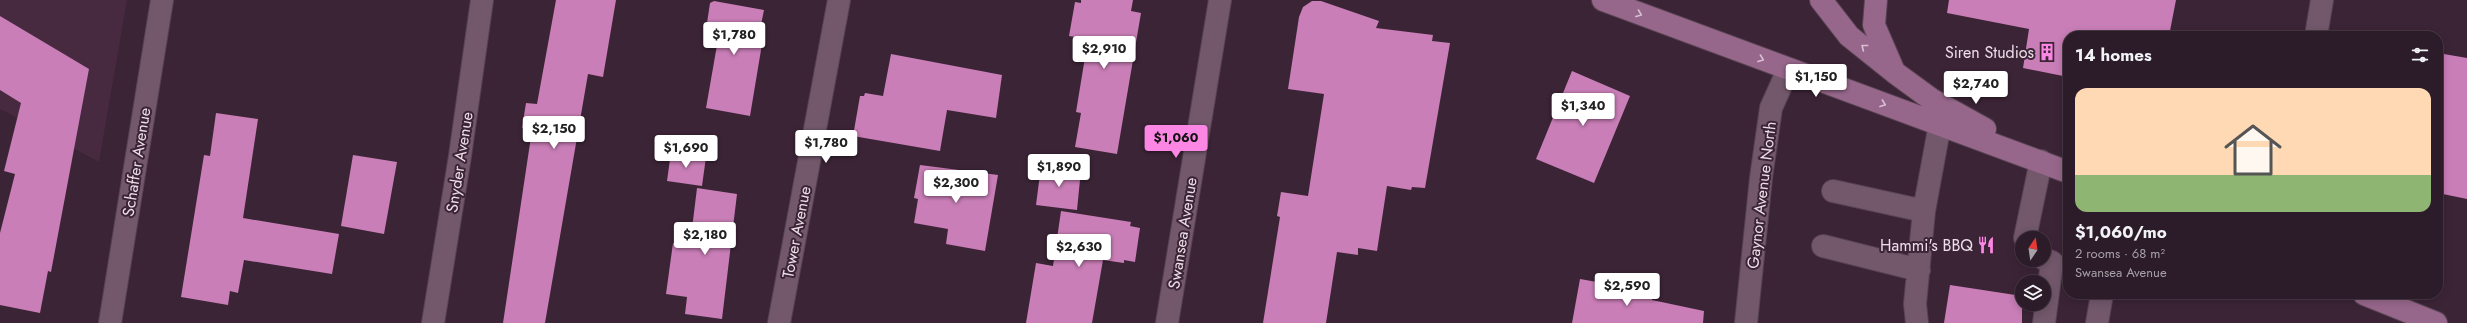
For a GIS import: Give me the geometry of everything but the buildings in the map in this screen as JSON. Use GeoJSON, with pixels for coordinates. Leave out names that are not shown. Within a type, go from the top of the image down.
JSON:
{"type":"FeatureCollection","features":[{"type":"Feature","properties":{"kind":"main road"},"geometry":{"type":"LineString","coordinates":[[1603,0],[1788,70],[2063,170]]}},
{"type":"Feature","properties":{"kind":"main road"},"geometry":{"type":"LineString","coordinates":[[1821,0],[1849,36],[1894,72],[1931,99],[2041,161]]}},
{"type":"Feature","properties":{"kind":"main road"},"geometry":{"type":"LineString","coordinates":[[1876,0],[1874,25],[1894,72]]}},
{"type":"Feature","properties":{"kind":"main road"},"geometry":{"type":"LineString","coordinates":[[2376,299],[2436,323]]}},
{"type":"Feature","properties":{"kind":"street","name":"Schaffer Avenue"},"geometry":{"type":"LineString","coordinates":[[110,323],[162,0]]}},
{"type":"Feature","properties":{"kind":"street","name":"Snyder Avenue"},"geometry":{"type":"LineString","coordinates":[[433,323],[460,156],[482,0]]}},
{"type":"Feature","properties":{"kind":"street","name":"Tower Avenue"},"geometry":{"type":"LineString","coordinates":[[779,323],[839,0]]}},
{"type":"Feature","properties":{"kind":"street","name":"Swansea Avenue"},"geometry":{"type":"LineString","coordinates":[[1167,323],[1220,0]]}},
{"type":"Feature","properties":{"kind":"street"},"geometry":{"type":"LineString","coordinates":[[2317,31],[2322,0]]}},
{"type":"Feature","properties":{"kind":"street","name":"Gaynor Avenue North"},"geometry":{"type":"LineString","coordinates":[[1746,323],[1761,178],[1771,108],[1788,70]]}},
{"type":"Feature","properties":{"kind":"street"},"geometry":{"type":"LineString","coordinates":[[1917,323],[1916,304],[1924,211],[1940,124]]}},
{"type":"Feature","properties":{"kind":"street"},"geometry":{"type":"LineString","coordinates":[[2026,231],[2041,161]]}},
{"type":"Feature","properties":{"kind":"street"},"geometry":{"type":"LineString","coordinates":[[1833,191],[1924,211]]}},
{"type":"Feature","properties":{"kind":"street"},"geometry":{"type":"LineString","coordinates":[[1823,246],[1919,270]]}},
{"type":"Feature","properties":{"kind":"street"},"geometry":{"type":"LineString","coordinates":[[2044,323],[2051,262]]}},
{"type":"Feature","properties":{"kind":"street"},"geometry":{"type":"LineString","coordinates":[[2097,323],[2101,299]]}},
{"type":"Feature","properties":{"kind":"shaded area"},"geometry":{"type":"Polygon","coordinates":[[[0,0],[127,0],[99,162],[0,109],[0,0]]]}},
{"type":"Feature","properties":{"kind":"place","name":"Siren Studios"},"geometry":{"type":"Point","coordinates":[2047,52]}},
{"type":"Feature","properties":{"kind":"place","name":"Hammi's BBQ"},"geometry":{"type":"Point","coordinates":[1986,245]}}]}
